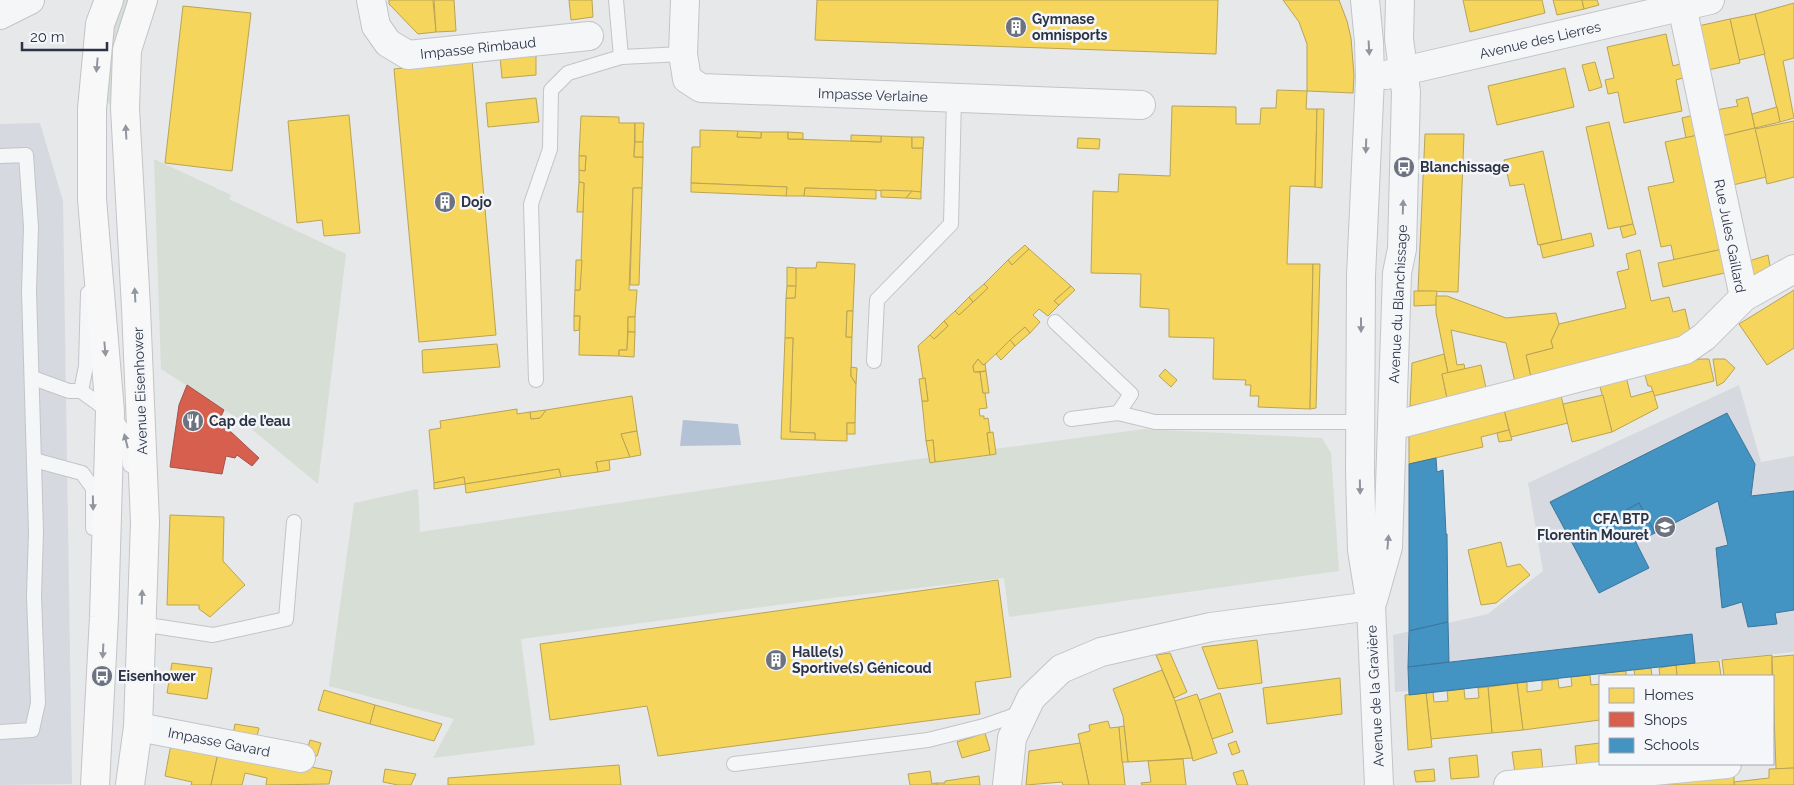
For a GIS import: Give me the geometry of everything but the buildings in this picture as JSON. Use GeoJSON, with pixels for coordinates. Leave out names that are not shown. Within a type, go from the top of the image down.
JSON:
{"type":"FeatureCollection","features":[{"type":"Feature","properties":{"kind":"main road"},"geometry":{"type":"LineString","coordinates":[[96,785],[104,616],[110,412],[92,200],[92,109],[100,24],[109,0]]}},
{"type":"Feature","properties":{"kind":"main road","name":"Avenue Eisenhower"},"geometry":{"type":"LineString","coordinates":[[130,785],[138,726],[145,522],[125,108],[128,50],[143,0]]}},
{"type":"Feature","properties":{"kind":"street"},"geometry":{"type":"LineString","coordinates":[[0,15],[30,0]]}},
{"type":"Feature","properties":{"kind":"street","name":"Impasse Rimbaud"},"geometry":{"type":"LineString","coordinates":[[371,0],[376,26],[388,44],[408,55],[589,36]]}},
{"type":"Feature","properties":{"kind":"street","name":"Impasse Verlaine"},"geometry":{"type":"LineString","coordinates":[[685,0],[684,54],[687,79],[701,88],[1141,105]]}},
{"type":"Feature","properties":{"kind":"street"},"geometry":{"type":"LineString","coordinates":[[1007,785],[1012,738],[1031,698],[1061,670],[1101,652],[1211,627],[1371,606],[1362,550],[1360,422],[1361,276],[1370,78],[1365,0]]}},
{"type":"Feature","properties":{"kind":"street","name":"Avenue du Blanchissage"},"geometry":{"type":"LineString","coordinates":[[1371,606],[1388,547],[1397,273],[1402,249],[1406,92],[1399,39],[1400,0]]}},
{"type":"Feature","properties":{"kind":"street","name":"Avenue des Lierres"},"geometry":{"type":"LineString","coordinates":[[1370,78],[1404,72],[1710,0]]}},
{"type":"Feature","properties":{"kind":"street","name":"Rue Jules Gaillard"},"geometry":{"type":"LineString","coordinates":[[1392,426],[1685,350],[1704,337],[1744,297],[1682,6]]}},
{"type":"Feature","properties":{"kind":"street"},"geometry":{"type":"LineString","coordinates":[[1744,297],[1794,269]]}},
{"type":"Feature","properties":{"kind":"street","name":"Avenue de la Gravière"},"geometry":{"type":"LineString","coordinates":[[1371,606],[1380,785]]}},
{"type":"Feature","properties":{"kind":"street","name":"Impasse Gavard"},"geometry":{"type":"LineString","coordinates":[[138,726],[301,758]]}},
{"type":"Feature","properties":{"kind":"street"},"geometry":{"type":"LineString","coordinates":[[1508,785],[1717,765]]}},
{"type":"Feature","properties":{"kind":"lane"},"geometry":{"type":"LineString","coordinates":[[616,0],[622,57]]}},
{"type":"Feature","properties":{"kind":"lane"},"geometry":{"type":"LineString","coordinates":[[536,380],[530,204],[550,149],[552,90],[568,73],[622,57],[684,54]]}},
{"type":"Feature","properties":{"kind":"lane"},"geometry":{"type":"LineString","coordinates":[[874,361],[877,300],[951,224],[954,98]]}},
{"type":"Feature","properties":{"kind":"lane"},"geometry":{"type":"LineString","coordinates":[[0,156],[26,155],[31,227],[29,290],[33,378],[36,532],[34,596],[38,702],[32,730],[0,732]]}},
{"type":"Feature","properties":{"kind":"lane"},"geometry":{"type":"LineString","coordinates":[[81,391],[86,366],[92,200]]}},
{"type":"Feature","properties":{"kind":"lane"},"geometry":{"type":"LineString","coordinates":[[1055,322],[1131,394],[1118,413]]}},
{"type":"Feature","properties":{"kind":"lane"},"geometry":{"type":"LineString","coordinates":[[33,378],[69,391],[81,391],[110,412],[127,436],[132,483],[145,522]]}},
{"type":"Feature","properties":{"kind":"lane"},"geometry":{"type":"LineString","coordinates":[[1071,419],[1118,413],[1155,422],[1360,422]]}},
{"type":"Feature","properties":{"kind":"lane"},"geometry":{"type":"LineString","coordinates":[[34,460],[82,473],[93,488],[94,593],[104,616]]}},
{"type":"Feature","properties":{"kind":"lane"},"geometry":{"type":"LineString","coordinates":[[141,624],[213,635],[286,620],[294,522]]}},
{"type":"Feature","properties":{"kind":"lane"},"geometry":{"type":"LineString","coordinates":[[734,764],[928,740],[984,726],[1025,712]]}},
{"type":"Feature","properties":{"kind":"shaded area"},"geometry":{"type":"Polygon","coordinates":[[[119,0],[129,0],[112,104],[101,102],[106,50],[119,0]]]}},
{"type":"Feature","properties":{"kind":"shaded area"},"geometry":{"type":"Polygon","coordinates":[[[40,123],[63,201],[72,784],[0,785],[0,124],[40,123]]]}},
{"type":"Feature","properties":{"kind":"shaded area"},"geometry":{"type":"Polygon","coordinates":[[[154,159],[231,195],[229,199],[346,254],[318,484],[242,421],[161,369],[154,159]]]}},
{"type":"Feature","properties":{"kind":"shaded area","name":"CFA BTP Florentin Mouret"},"geometry":{"type":"Polygon","coordinates":[[[1739,385],[1761,462],[1794,456],[1794,652],[1395,692],[1393,635],[1488,614],[1543,571],[1528,483],[1739,385]]]}},
{"type":"Feature","properties":{"kind":"shaded area"},"geometry":{"type":"Polygon","coordinates":[[[1144,429],[1322,438],[1331,453],[1339,571],[1009,617],[1004,578],[823,599],[521,639],[535,745],[433,758],[454,719],[329,686],[354,503],[418,489],[420,532],[875,465],[1144,429]]]}},
{"type":"Feature","properties":{"kind":"water"},"geometry":{"type":"Polygon","coordinates":[[[683,420],[738,424],[741,445],[680,446],[683,420]]]}},
{"type":"Feature","properties":{"kind":"place","name":"Gymnase omnisports"},"geometry":{"type":"Point","coordinates":[1016,27]}},
{"type":"Feature","properties":{"kind":"place","name":"Blanchissage"},"geometry":{"type":"Point","coordinates":[1404,167]}},
{"type":"Feature","properties":{"kind":"place","name":"Dojo"},"geometry":{"type":"Point","coordinates":[445,202]}},
{"type":"Feature","properties":{"kind":"place","name":"Cap de l’eau"},"geometry":{"type":"Point","coordinates":[193,421]}},
{"type":"Feature","properties":{"kind":"place","name":"CFA BTP Florentin Mouret"},"geometry":{"type":"Point","coordinates":[1665,527]}},
{"type":"Feature","properties":{"kind":"place","name":"Halle(s) Sportive(s) Génicoud"},"geometry":{"type":"Point","coordinates":[776,660]}},
{"type":"Feature","properties":{"kind":"place","name":"Eisenhower"},"geometry":{"type":"Point","coordinates":[102,676]}}]}
